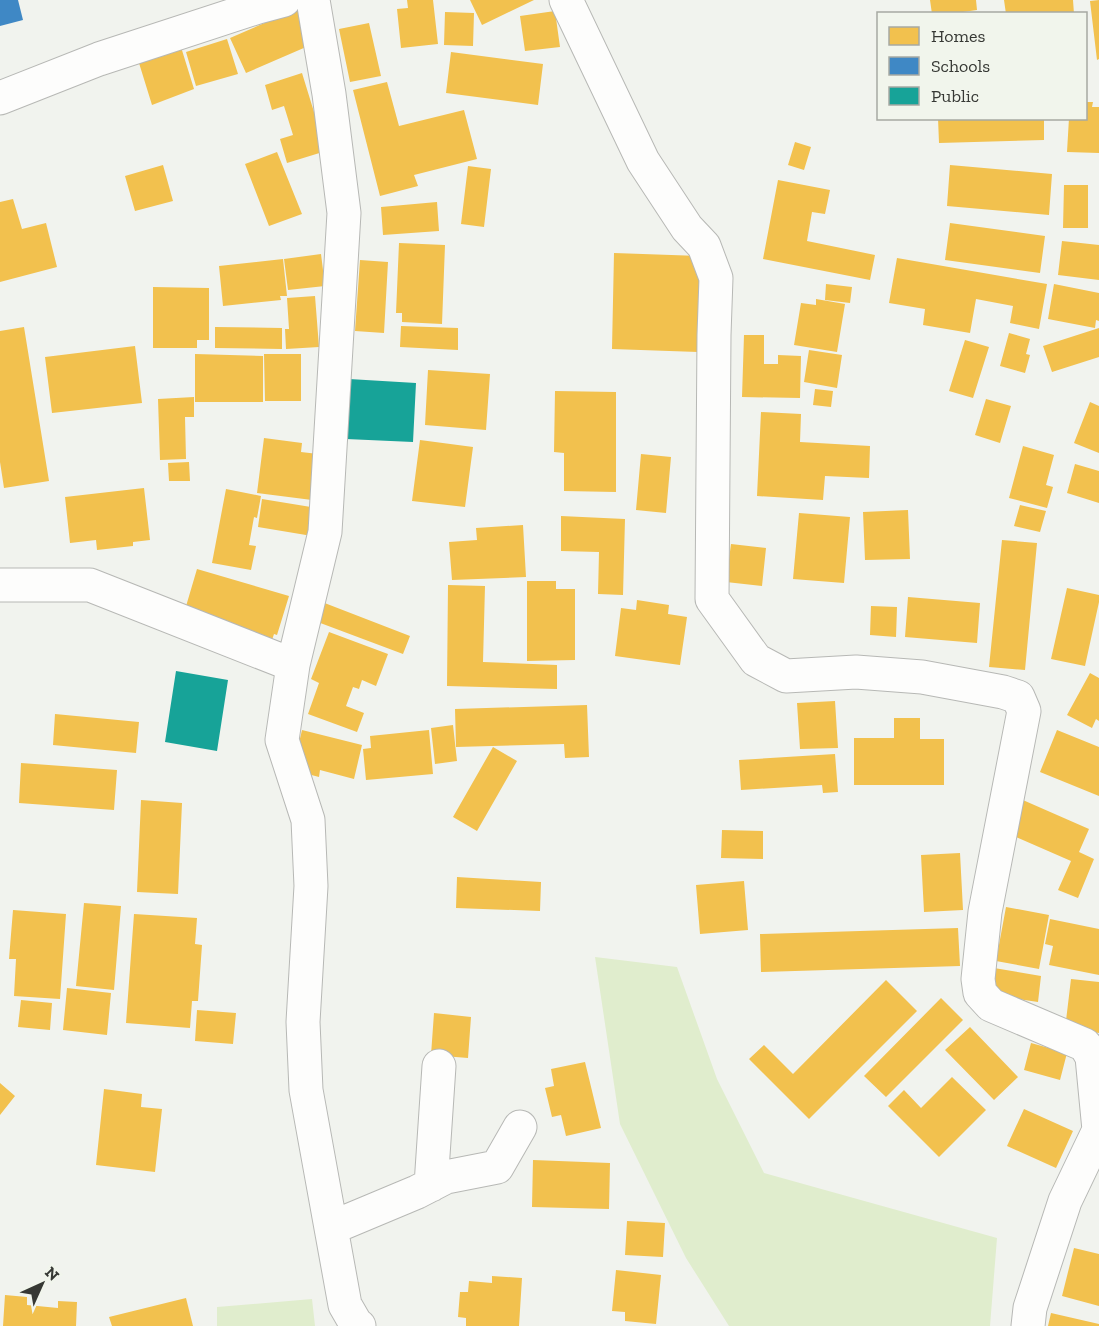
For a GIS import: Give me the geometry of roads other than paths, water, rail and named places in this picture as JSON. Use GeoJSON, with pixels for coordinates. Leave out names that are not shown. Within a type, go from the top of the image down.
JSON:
{"type":"FeatureCollection","features":[{"type":"Feature","properties":{"kind":"street"},"geometry":{"type":"LineString","coordinates":[[313,0],[329,94],[344,213],[325,532],[293,665],[282,740],[308,820],[311,886],[303,1022],[306,1090],[345,1305],[359,1326]]}},
{"type":"Feature","properties":{"kind":"street"},"geometry":{"type":"LineString","coordinates":[[566,0],[643,161],[687,228],[704,246],[716,278],[712,598],[756,660],[786,676],[856,672],[922,677],[1003,692],[1018,697],[1024,711],[985,912],[978,979],[980,993],[991,1005],[1085,1045],[1092,1057],[1099,1130],[1065,1201],[1030,1308],[1028,1326]]}},
{"type":"Feature","properties":{"kind":"street"},"geometry":{"type":"LineString","coordinates":[[0,98],[99,59],[266,2]]}},
{"type":"Feature","properties":{"kind":"street"},"geometry":{"type":"LineString","coordinates":[[0,585],[90,585],[293,665]]}},
{"type":"Feature","properties":{"kind":"street"},"geometry":{"type":"LineString","coordinates":[[431,1185],[439,1066]]}},
{"type":"Feature","properties":{"kind":"street"},"geometry":{"type":"LineString","coordinates":[[331,1228],[446,1178],[497,1167],[520,1127]]}}]}
